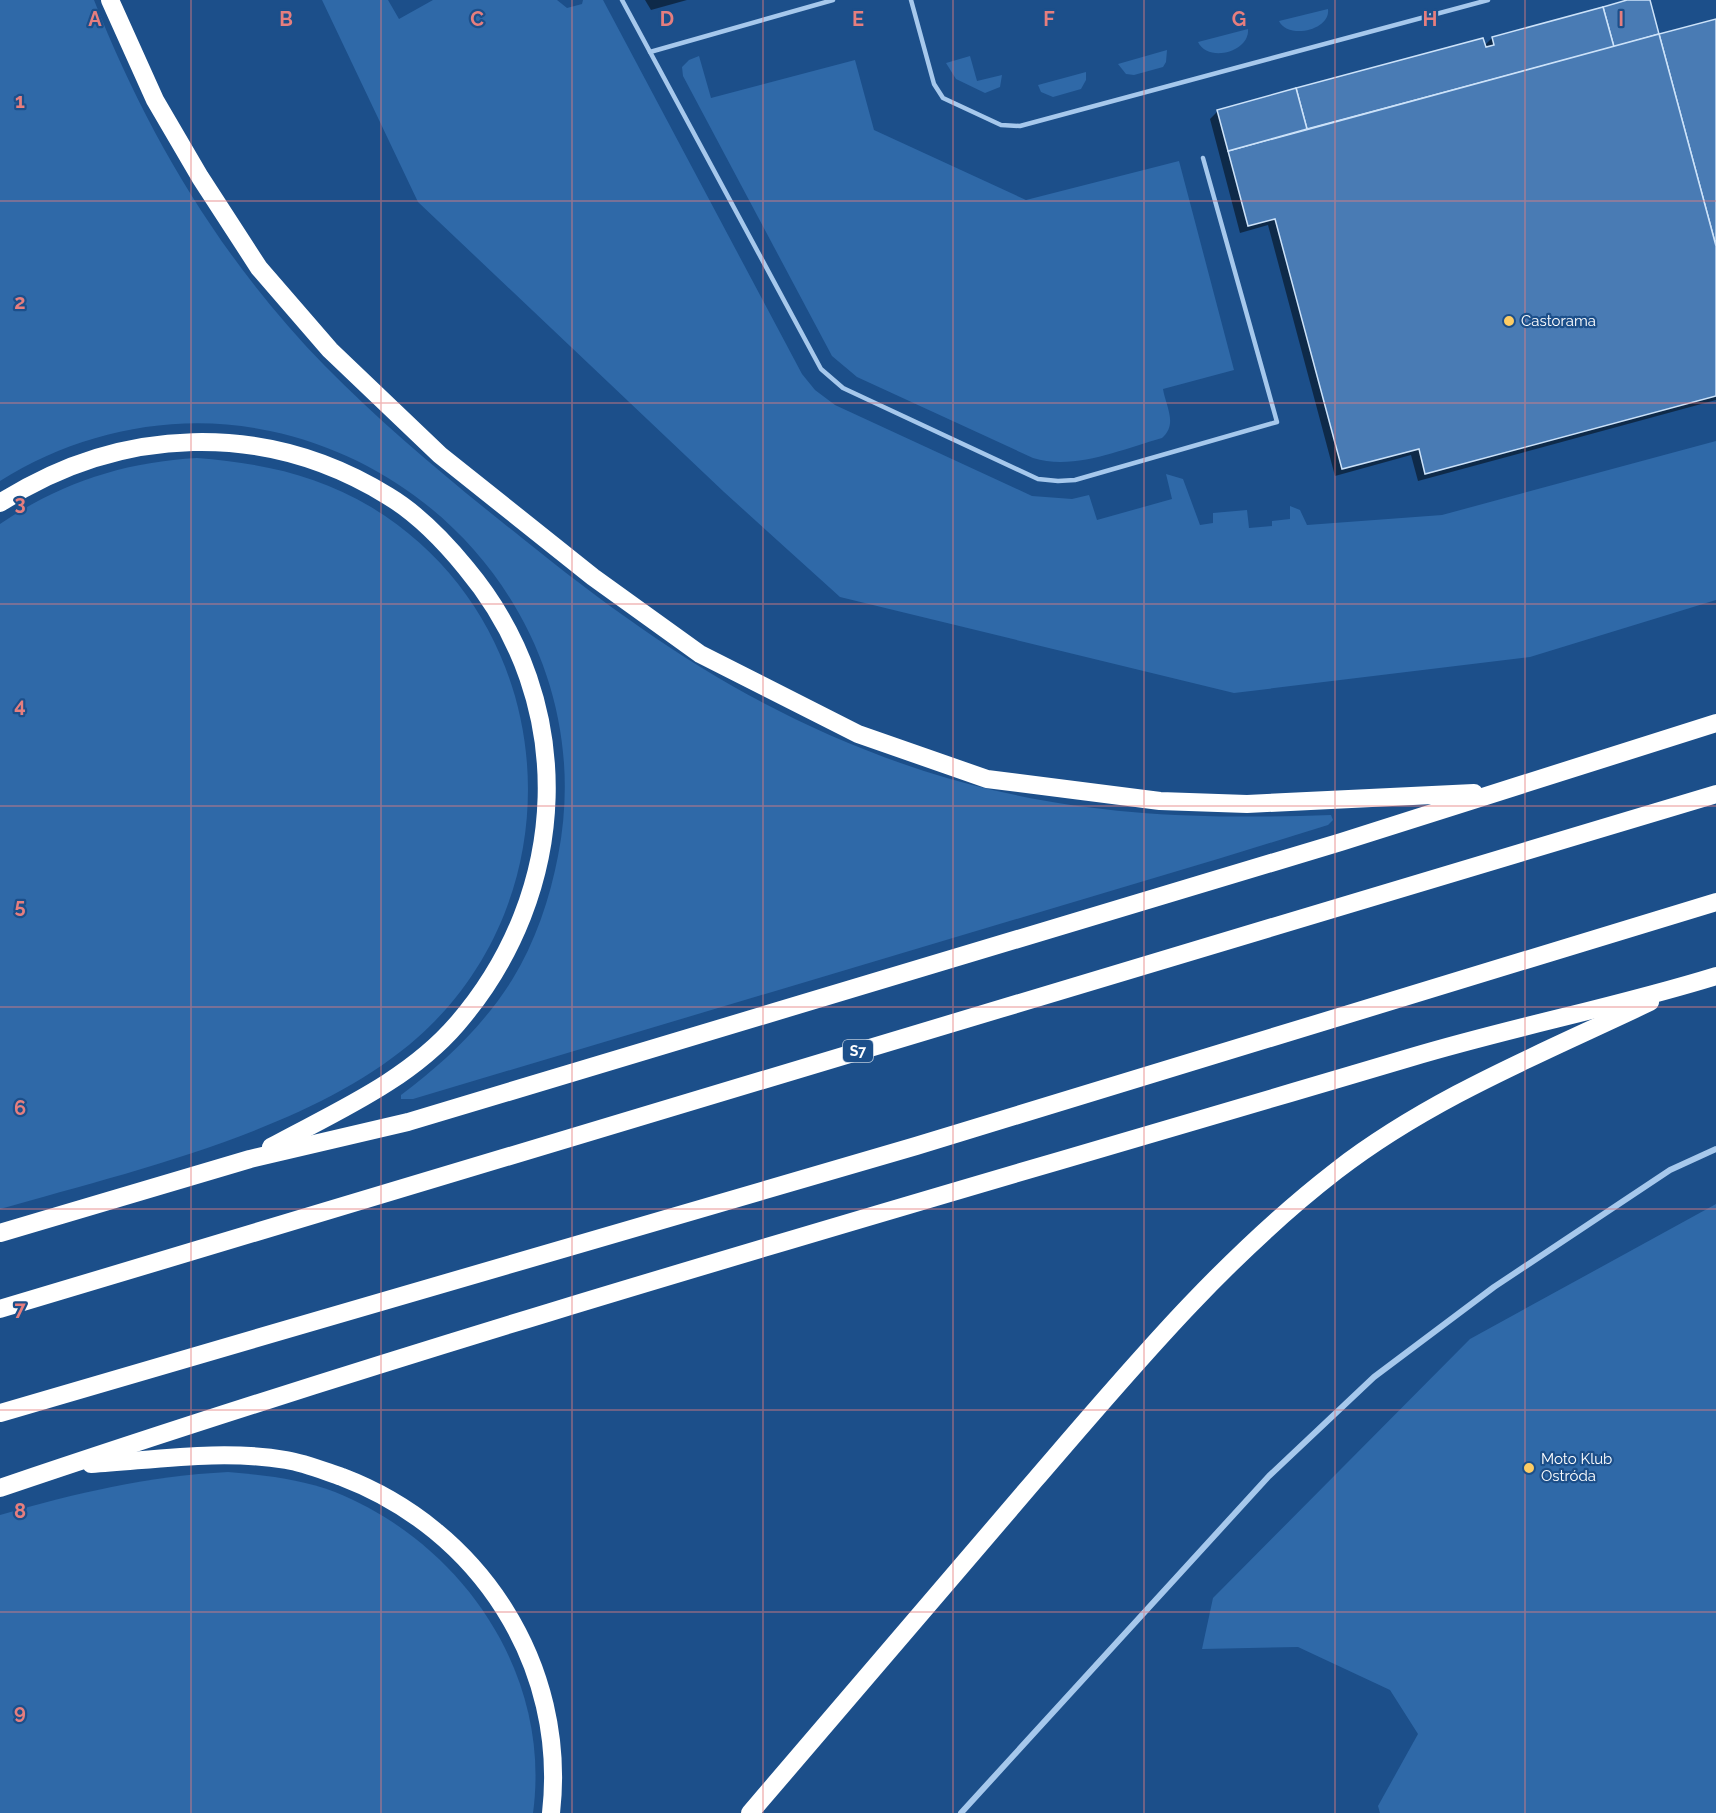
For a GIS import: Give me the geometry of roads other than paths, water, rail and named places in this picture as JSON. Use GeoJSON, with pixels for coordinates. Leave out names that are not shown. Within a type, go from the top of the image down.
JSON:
{"type":"FeatureCollection","features":[{"type":"Feature","properties":{"kind":"highway"},"geometry":{"type":"LineString","coordinates":[[111,0],[155,100],[200,177],[259,268],[330,350],[440,455],[593,577],[700,654],[858,734],[987,779],[1160,801],[1247,804],[1499,792]]}},
{"type":"Feature","properties":{"kind":"highway"},"geometry":{"type":"LineString","coordinates":[[0,503],[35,480],[77,463],[128,448],[219,441],[266,447],[352,476],[391,497],[424,523],[474,578],[496,609],[519,651],[535,698],[546,752],[547,812],[540,858],[527,908],[508,950],[486,988],[455,1026],[424,1056],[392,1081],[250,1158]]}},
{"type":"Feature","properties":{"kind":"highway"},"geometry":{"type":"LineString","coordinates":[[0,1233],[250,1158],[408,1122],[1499,792],[1716,723]]}},
{"type":"Feature","properties":{"kind":"highway","name":"S7"},"geometry":{"type":"LineString","coordinates":[[0,1309],[1716,794]]}},
{"type":"Feature","properties":{"kind":"highway"},"geometry":{"type":"LineString","coordinates":[[0,1413],[916,1146],[1716,902]]}},
{"type":"Feature","properties":{"kind":"highway"},"geometry":{"type":"LineString","coordinates":[[0,1488],[225,1412],[880,1214],[1460,1043],[1716,976]]}},
{"type":"Feature","properties":{"kind":"highway"},"geometry":{"type":"LineString","coordinates":[[750,1813],[1143,1354],[1246,1246],[1337,1170],[1406,1123],[1477,1084],[1690,984]]}},
{"type":"Feature","properties":{"kind":"highway"},"geometry":{"type":"LineString","coordinates":[[65,1466],[232,1455],[286,1460],[366,1487],[401,1505],[430,1524],[452,1543],[494,1594],[525,1649],[546,1708],[552,1771],[551,1813]]}},
{"type":"Feature","properties":{"kind":"street"},"geometry":{"type":"LineString","coordinates":[[961,1813],[1269,1476],[1374,1377],[1514,1274],[1670,1170],[1716,1149]]}},
{"type":"Feature","properties":{"kind":"lane"},"geometry":{"type":"LineString","coordinates":[[622,0],[821,369],[843,388],[1038,479],[1076,480],[1277,422],[1203,158]]}},
{"type":"Feature","properties":{"kind":"lane"},"geometry":{"type":"LineString","coordinates":[[650,52],[833,0]]}},
{"type":"Feature","properties":{"kind":"lane"},"geometry":{"type":"LineString","coordinates":[[911,0],[934,84],[943,98],[1001,125],[1020,126],[1488,0]]}},
{"type":"Feature","properties":{"kind":"place","name":"Castorama"},"geometry":{"type":"Point","coordinates":[1509,321]}},
{"type":"Feature","properties":{"kind":"place","name":"Moto Klub Ostróda"},"geometry":{"type":"Point","coordinates":[1529,1468]}}]}
